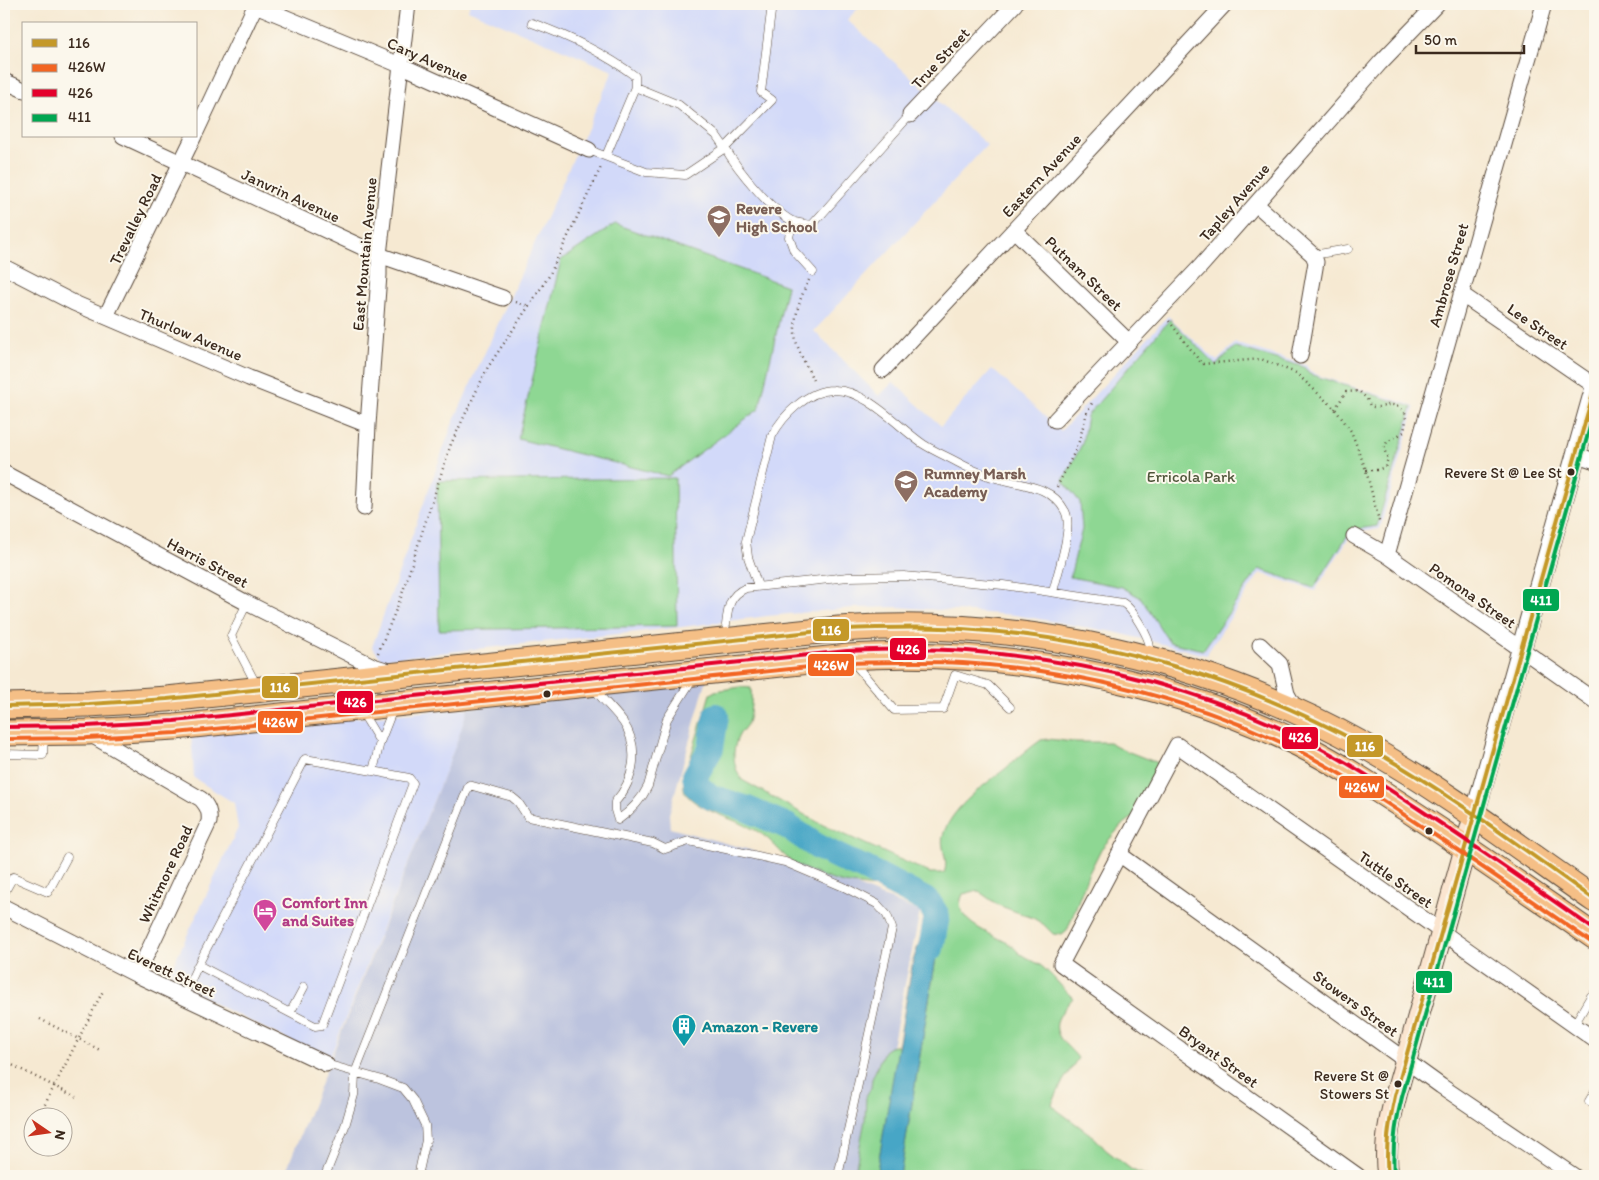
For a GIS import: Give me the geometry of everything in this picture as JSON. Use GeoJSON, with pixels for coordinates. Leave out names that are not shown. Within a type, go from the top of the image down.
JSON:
{"type":"FeatureCollection","features":[{"type":"Feature","properties":{"kind":"highway"},"geometry":{"type":"LineString","coordinates":[[4,706],[123,703],[812,631],[890,626],[942,627],[1019,633],[1073,641],[1149,658],[1224,682],[1296,712],[1374,752],[1474,816],[1595,900]]}},
{"type":"Feature","properties":{"kind":"highway"},"geometry":{"type":"LineString","coordinates":[[4,733],[87,732],[175,727],[848,657],[926,655],[1003,660],[1088,673],[1180,697],[1253,724],[1300,745],[1374,787],[1595,937]]}},
{"type":"Feature","properties":{"kind":"main road"},"geometry":{"type":"LineString","coordinates":[[1388,1176],[1386,1160],[1391,1115],[1474,816]]}},
{"type":"Feature","properties":{"kind":"street","name":"Cary Avenue"},"geometry":{"type":"LineString","coordinates":[[255,4],[400,65],[589,150]]}},
{"type":"Feature","properties":{"kind":"street"},"geometry":{"type":"LineString","coordinates":[[198,128],[255,4]]}},
{"type":"Feature","properties":{"kind":"street","name":"East Mountain Avenue"},"geometry":{"type":"LineString","coordinates":[[364,508],[379,255],[408,4]]}},
{"type":"Feature","properties":{"kind":"street","name":"True Street"},"geometry":{"type":"LineString","coordinates":[[910,115],[1015,4]]}},
{"type":"Feature","properties":{"kind":"street","name":"Eastern Avenue"},"geometry":{"type":"LineString","coordinates":[[883,370],[1225,4]]}},
{"type":"Feature","properties":{"kind":"street","name":"Tapley Avenue"},"geometry":{"type":"LineString","coordinates":[[1055,420],[1256,204],[1380,63],[1437,4]]}},
{"type":"Feature","properties":{"kind":"street","name":"Ambrose Street"},"geometry":{"type":"LineString","coordinates":[[1387,555],[1544,4]]}},
{"type":"Feature","properties":{"kind":"street"},"geometry":{"type":"LineString","coordinates":[[4,81],[22,89]]}},
{"type":"Feature","properties":{"kind":"street","name":"Janvrin Avenue"},"geometry":{"type":"LineString","coordinates":[[127,138],[379,255],[503,298]]}},
{"type":"Feature","properties":{"kind":"street","name":"Trevalley Road"},"geometry":{"type":"LineString","coordinates":[[106,316],[193,138]]}},
{"type":"Feature","properties":{"kind":"street"},"geometry":{"type":"LineString","coordinates":[[1256,204],[1313,255],[1316,270],[1300,356]]}},
{"type":"Feature","properties":{"kind":"street","name":"Putnam Street"},"geometry":{"type":"LineString","coordinates":[[1014,230],[1129,342]]}},
{"type":"Feature","properties":{"kind":"street","name":"Thurlow Avenue"},"geometry":{"type":"LineString","coordinates":[[4,267],[74,303],[249,378],[368,425]]}},
{"type":"Feature","properties":{"kind":"street","name":"Lee Street"},"geometry":{"type":"LineString","coordinates":[[1461,294],[1595,387]]}},
{"type":"Feature","properties":{"kind":"street"},"geometry":{"type":"LineString","coordinates":[[1474,816],[1595,387]]}},
{"type":"Feature","properties":{"kind":"street"},"geometry":{"type":"LineString","coordinates":[[1577,455],[1595,461]]}},
{"type":"Feature","properties":{"kind":"street","name":"Harris Street"},"geometry":{"type":"LineString","coordinates":[[4,474],[247,603],[373,666],[398,674]]}},
{"type":"Feature","properties":{"kind":"street","name":"Pomona Street"},"geometry":{"type":"LineString","coordinates":[[1354,536],[1387,555],[1595,701]]}},
{"type":"Feature","properties":{"kind":"street"},"geometry":{"type":"LineString","coordinates":[[1260,645],[1280,664],[1287,694],[1296,712]]}},
{"type":"Feature","properties":{"kind":"street","name":"Whitmore Road"},"geometry":{"type":"LineString","coordinates":[[87,732],[201,799],[207,806],[210,814],[137,975]]}},
{"type":"Feature","properties":{"kind":"street","name":"Tuttle Street"},"geometry":{"type":"LineString","coordinates":[[1119,854],[1177,745],[1595,1040]]}},
{"type":"Feature","properties":{"kind":"street","name":"Bryant Street"},"geometry":{"type":"LineString","coordinates":[[1119,854],[1061,964],[1358,1176]]}},
{"type":"Feature","properties":{"kind":"street","name":"Stowers Street"},"geometry":{"type":"LineString","coordinates":[[1119,854],[1406,1060],[1574,1176]]}},
{"type":"Feature","properties":{"kind":"street","name":"Everett Street"},"geometry":{"type":"LineString","coordinates":[[4,907],[137,975],[326,1064]]}},
{"type":"Feature","properties":{"kind":"lane"},"geometry":{"type":"LineString","coordinates":[[589,150],[646,172],[685,175],[725,148],[772,100],[761,92],[772,4]]}},
{"type":"Feature","properties":{"kind":"lane"},"geometry":{"type":"LineString","coordinates":[[532,23],[558,33],[624,68],[635,76],[635,87],[606,156]]}},
{"type":"Feature","properties":{"kind":"lane"},"geometry":{"type":"LineString","coordinates":[[635,87],[679,105],[716,135],[735,165],[776,208],[793,221],[812,225],[910,115]]}},
{"type":"Feature","properties":{"kind":"lane"},"geometry":{"type":"LineString","coordinates":[[793,221],[789,237],[794,251],[813,272]]}},
{"type":"Feature","properties":{"kind":"lane"},"geometry":{"type":"LineString","coordinates":[[1313,255],[1348,249]]}},
{"type":"Feature","properties":{"kind":"lane"},"geometry":{"type":"LineString","coordinates":[[758,586],[748,557],[746,540],[772,436],[781,421],[808,398],[833,390],[849,392],[869,402],[925,446],[974,471],[993,478],[1040,489],[1059,501],[1066,512],[1069,525],[1053,592]]}},
{"type":"Feature","properties":{"kind":"lane"},"geometry":{"type":"LineString","coordinates":[[726,624],[733,596],[738,591],[758,586],[848,577],[904,576],[957,580],[1114,601],[1128,606],[1140,623],[1150,646],[1149,658]]}},
{"type":"Feature","properties":{"kind":"lane"},"geometry":{"type":"LineString","coordinates":[[247,603],[231,636],[260,690]]}},
{"type":"Feature","properties":{"kind":"lane"},"geometry":{"type":"LineString","coordinates":[[848,657],[894,710],[943,709],[955,675],[988,686],[1010,707]]}},
{"type":"Feature","properties":{"kind":"lane"},"geometry":{"type":"LineString","coordinates":[[618,820],[629,812],[644,794],[667,719],[696,672]]}},
{"type":"Feature","properties":{"kind":"lane"},"geometry":{"type":"LineString","coordinates":[[590,684],[622,722],[631,738],[634,761],[631,774],[621,795],[615,802],[618,820],[616,835]]}},
{"type":"Feature","properties":{"kind":"lane"},"geometry":{"type":"LineString","coordinates":[[373,771],[380,742],[394,704]]}},
{"type":"Feature","properties":{"kind":"lane"},"geometry":{"type":"LineString","coordinates":[[360,708],[380,742]]}},
{"type":"Feature","properties":{"kind":"lane"},"geometry":{"type":"LineString","coordinates":[[4,754],[43,755],[44,733]]}},
{"type":"Feature","properties":{"kind":"lane"},"geometry":{"type":"LineString","coordinates":[[183,997],[198,965],[305,759],[409,778],[413,782],[322,1025],[318,1027],[198,965]]}},
{"type":"Feature","properties":{"kind":"lane"},"geometry":{"type":"LineString","coordinates":[[325,1176],[354,1095],[355,1073],[469,785],[512,797],[518,802],[528,817],[653,843],[665,849],[689,841],[785,862],[844,887],[877,904],[887,915],[892,928],[838,1176]]}},
{"type":"Feature","properties":{"kind":"lane"},"geometry":{"type":"LineString","coordinates":[[4,893],[13,877],[48,892],[67,857]]}},
{"type":"Feature","properties":{"kind":"lane"},"geometry":{"type":"LineString","coordinates":[[290,1013],[304,987]]}},
{"type":"Feature","properties":{"kind":"lane"},"geometry":{"type":"LineString","coordinates":[[1574,1025],[1591,996],[1595,993]]}},
{"type":"Feature","properties":{"kind":"lane"},"geometry":{"type":"LineString","coordinates":[[326,1064],[403,1088],[413,1100],[425,1125],[426,1140],[418,1176]]}},
{"type":"Feature","properties":{"kind":"lane"},"geometry":{"type":"LineString","coordinates":[[1589,1101],[1595,1091]]}},
{"type":"Feature","properties":{"kind":"path"},"geometry":{"type":"LineString","coordinates":[[373,666],[400,600],[452,444],[488,367],[549,276],[606,156]]}},
{"type":"Feature","properties":{"kind":"path"},"geometry":{"type":"LineString","coordinates":[[813,272],[800,304],[795,330],[796,341],[818,394]]}},
{"type":"Feature","properties":{"kind":"path"},"geometry":{"type":"LineString","coordinates":[[1162,327],[1168,320],[1202,364],[1261,359],[1296,373],[1335,409],[1351,431],[1366,470],[1380,527]]}},
{"type":"Feature","properties":{"kind":"path"},"geometry":{"type":"LineString","coordinates":[[1335,409],[1346,392],[1359,391],[1367,399],[1370,406],[1376,408],[1389,404],[1399,407],[1405,412],[1404,432],[1387,442],[1384,449],[1388,459],[1386,467],[1377,470],[1366,470]]}},
{"type":"Feature","properties":{"kind":"path"},"geometry":{"type":"LineString","coordinates":[[1052,495],[1078,445],[1087,412],[1096,396]]}},
{"type":"Feature","properties":{"kind":"path"},"geometry":{"type":"LineString","coordinates":[[43,1108],[104,989]]}},
{"type":"Feature","properties":{"kind":"path"},"geometry":{"type":"LineString","coordinates":[[40,1018],[100,1050]]}},
{"type":"Feature","properties":{"kind":"path"},"geometry":{"type":"LineString","coordinates":[[4,1061],[76,1097]]}},
{"type":"Feature","properties":{"kind":"shaded area"},"geometry":{"type":"Polygon","coordinates":[[[470,4],[862,4],[847,20],[987,145],[814,331],[879,396],[893,382],[941,426],[992,369],[1061,431],[1168,316],[1217,361],[1235,343],[1306,365],[1310,371],[1320,376],[1415,406],[1380,529],[1352,533],[1315,591],[1260,573],[1206,655],[1114,632],[1015,615],[898,607],[852,608],[767,616],[674,628],[382,659],[372,647],[452,425],[613,71],[468,10],[470,4]]]}},
{"type":"Feature","properties":{"kind":"shaded area"},"geometry":{"type":"Polygon","coordinates":[[[707,678],[669,814],[670,828],[812,867],[920,912],[865,1176],[284,1176],[457,742],[468,708],[707,678]]]}},
{"type":"Feature","properties":{"kind":"shaded area"},"geometry":{"type":"Polygon","coordinates":[[[468,708],[457,742],[329,1060],[166,980],[238,828],[234,803],[194,778],[191,733],[468,708]]]}},
{"type":"Feature","properties":{"kind":"green space"},"geometry":{"type":"Polygon","coordinates":[[[615,224],[787,286],[759,409],[668,476],[518,439],[561,260],[615,224]]]}},
{"type":"Feature","properties":{"kind":"green space","name":"Erricola Park"},"geometry":{"type":"Polygon","coordinates":[[[1170,319],[1216,365],[1235,347],[1304,367],[1309,374],[1412,407],[1377,526],[1351,530],[1314,588],[1259,569],[1203,650],[1169,642],[1141,598],[1122,587],[1070,577],[1082,529],[1080,502],[1063,481],[1082,444],[1087,416],[1170,319]]]}},
{"type":"Feature","properties":{"kind":"green space"},"geometry":{"type":"Polygon","coordinates":[[[675,478],[677,626],[439,630],[437,481],[675,478]]]}},
{"type":"Feature","properties":{"kind":"green space"},"geometry":{"type":"Polygon","coordinates":[[[740,687],[751,688],[751,708],[747,725],[741,732],[734,750],[736,769],[742,780],[823,825],[930,873],[944,873],[946,863],[942,842],[944,832],[955,813],[979,789],[1041,740],[1109,742],[1160,764],[1140,812],[1121,826],[1101,849],[1088,875],[1067,931],[1062,935],[1053,934],[1043,924],[1033,918],[998,905],[975,891],[963,894],[960,904],[962,912],[975,926],[1011,945],[1021,954],[1040,965],[1073,998],[1063,1010],[1057,1022],[1057,1027],[1061,1039],[1078,1058],[1063,1081],[1052,1104],[1132,1170],[1147,1176],[900,1176],[936,958],[942,947],[942,934],[947,925],[942,916],[938,914],[924,916],[918,905],[909,897],[897,892],[844,883],[800,866],[787,858],[760,833],[701,806],[686,794],[684,779],[710,694],[715,691],[740,687]]]}},
{"type":"Feature","properties":{"kind":"green space"},"geometry":{"type":"Polygon","coordinates":[[[899,1045],[876,1176],[854,1176],[865,1120],[866,1096],[871,1088],[872,1079],[884,1051],[899,1045]]]}},
{"type":"Feature","properties":{"kind":"water"},"geometry":{"type":"Polygon","coordinates":[[[938,914],[942,916],[947,925],[942,934],[942,947],[936,958],[900,1176],[876,1176],[913,961],[922,934],[924,916],[938,914]]]}},
{"type":"Feature","properties":{"kind":"waterway"},"geometry":{"type":"LineString","coordinates":[[716,716],[711,748],[695,776],[697,786],[711,797],[745,808],[787,826],[818,847],[864,868],[925,900],[937,916],[931,948]]}},
{"type":"Feature","properties":{"kind":"transit line","name":"116"},"geometry":{"type":"LineString","coordinates":[[1388,1176],[1388,1136],[1395,1096],[1595,387]]}},
{"type":"Feature","properties":{"kind":"transit line","name":"411"},"geometry":{"type":"LineString","coordinates":[[1394,1175],[1393,1155],[1402,1097],[1595,409]]}},
{"type":"Feature","properties":{"kind":"transit line","name":"116"},"geometry":{"type":"LineString","coordinates":[[4,706],[89,704],[167,699],[839,629],[941,628],[1026,635],[1077,643],[1176,667],[1225,683],[1319,723],[1365,746],[1425,781],[1595,900]]}},
{"type":"Feature","properties":{"kind":"transit line","name":"426"},"geometry":{"type":"LineString","coordinates":[[4,727],[87,726],[174,721],[847,651],[937,649],[1010,655],[1096,669],[1181,691],[1263,721],[1303,739],[1347,763],[1405,800],[1595,930]]}},
{"type":"Feature","properties":{"kind":"transit line","name":"426W"},"geometry":{"type":"LineString","coordinates":[[4,739],[87,738],[176,733],[848,663],[963,663],[1049,672],[1092,680],[1176,702],[1258,732],[1297,750],[1341,774],[1384,801],[1591,942]]}},
{"type":"Feature","properties":{"kind":"place","name":"Revere High School"},"geometry":{"type":"Point","coordinates":[719,238]}},
{"type":"Feature","properties":{"kind":"place","name":"Revere St @ Lee St"},"geometry":{"type":"Point","coordinates":[1571,472]}},
{"type":"Feature","properties":{"kind":"place","name":"Rumney Marsh Academy"},"geometry":{"type":"Point","coordinates":[906,503]}},
{"type":"Feature","properties":{"kind":"place","name":"Comfort Inn and Suites"},"geometry":{"type":"Point","coordinates":[265,932]}},
{"type":"Feature","properties":{"kind":"place","name":"Amazon - Revere"},"geometry":{"type":"Point","coordinates":[684,1047]}},
{"type":"Feature","properties":{"kind":"place","name":"Revere St @ Stowers St"},"geometry":{"type":"Point","coordinates":[1398,1084]}}]}
